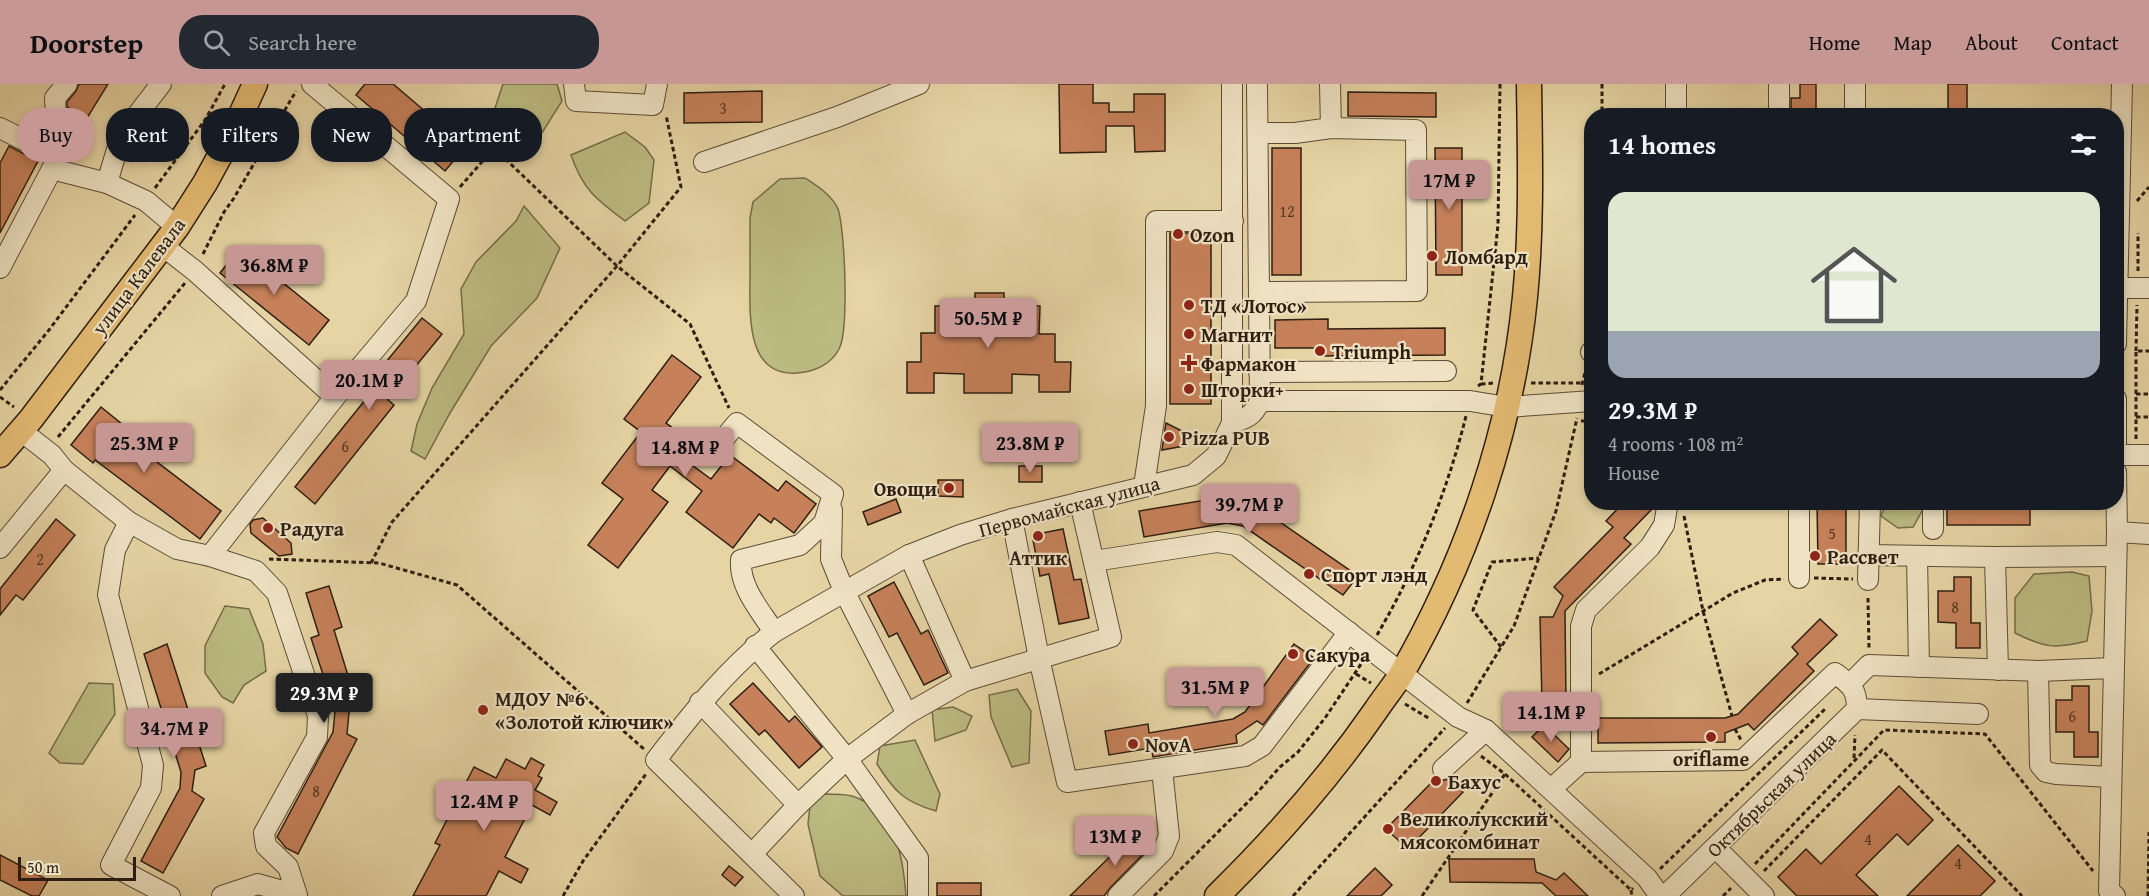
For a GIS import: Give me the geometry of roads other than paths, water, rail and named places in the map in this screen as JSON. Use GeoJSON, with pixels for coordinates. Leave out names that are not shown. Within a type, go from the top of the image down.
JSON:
{"type":"FeatureCollection","features":[{"type":"Feature","properties":{"kind":"main road","name":"улица Калевала"},"geometry":{"type":"LineString","coordinates":[[0,455],[170,236],[206,183],[255,84]]}},
{"type":"Feature","properties":{"kind":"main road"},"geometry":{"type":"LineString","coordinates":[[1217,896],[1304,805],[1350,747],[1401,675],[1447,588],[1467,539],[1485,488],[1507,407],[1525,298],[1530,239],[1529,84]]}},
{"type":"Feature","properties":{"kind":"street"},"geometry":{"type":"LineString","coordinates":[[0,268],[55,163],[55,98],[67,84]]}},
{"type":"Feature","properties":{"kind":"street"},"geometry":{"type":"LineString","coordinates":[[107,183],[121,136],[161,84]]}},
{"type":"Feature","properties":{"kind":"street"},"geometry":{"type":"LineString","coordinates":[[210,556],[335,397],[416,301],[449,199],[312,84]]}},
{"type":"Feature","properties":{"kind":"street"},"geometry":{"type":"LineString","coordinates":[[574,84],[576,100],[653,105],[657,84]]}},
{"type":"Feature","properties":{"kind":"street"},"geometry":{"type":"LineString","coordinates":[[704,162],[837,117],[919,84]]}},
{"type":"Feature","properties":{"kind":"street","name":"Первомайская улица"},"geometry":{"type":"LineString","coordinates":[[752,854],[656,760],[700,702],[755,646],[774,632],[909,555],[960,535],[1012,519],[1193,475],[1216,456],[1232,423],[1232,84]]}},
{"type":"Feature","properties":{"kind":"street"},"geometry":{"type":"LineString","coordinates":[[1232,423],[1247,418],[1256,411],[1260,401],[1257,84]]}},
{"type":"Feature","properties":{"kind":"street"},"geometry":{"type":"LineString","coordinates":[[1330,84],[1330,128]]}},
{"type":"Feature","properties":{"kind":"street"},"geometry":{"type":"LineString","coordinates":[[1676,84],[1676,108]]}},
{"type":"Feature","properties":{"kind":"street"},"geometry":{"type":"LineString","coordinates":[[1779,84],[1779,108]]}},
{"type":"Feature","properties":{"kind":"street"},"geometry":{"type":"LineString","coordinates":[[1855,84],[1856,108]]}},
{"type":"Feature","properties":{"kind":"street"},"geometry":{"type":"LineString","coordinates":[[2121,108],[2122,84]]}},
{"type":"Feature","properties":{"kind":"street"},"geometry":{"type":"LineString","coordinates":[[0,128],[55,163],[146,201],[195,271],[335,397]]}},
{"type":"Feature","properties":{"kind":"street"},"geometry":{"type":"LineString","coordinates":[[1258,133],[1295,133],[1330,128],[1416,130],[1417,291],[1259,292]]}},
{"type":"Feature","properties":{"kind":"street"},"geometry":{"type":"LineString","coordinates":[[1144,486],[1156,406],[1156,221],[1233,221]]}},
{"type":"Feature","properties":{"kind":"street"},"geometry":{"type":"LineString","coordinates":[[2124,288],[2149,288]]}},
{"type":"Feature","properties":{"kind":"street"},"geometry":{"type":"LineString","coordinates":[[1259,372],[1446,371]]}},
{"type":"Feature","properties":{"kind":"street"},"geometry":{"type":"LineString","coordinates":[[1260,401],[1470,401],[1507,407],[1584,395]]}},
{"type":"Feature","properties":{"kind":"street"},"geometry":{"type":"LineString","coordinates":[[2124,421],[2134,448]]}},
{"type":"Feature","properties":{"kind":"street"},"geometry":{"type":"LineString","coordinates":[[716,448],[737,423],[833,494]]}},
{"type":"Feature","properties":{"kind":"street"},"geometry":{"type":"LineString","coordinates":[[20,430],[129,522],[177,549],[210,556],[256,571],[277,593],[318,716],[317,737],[264,833],[266,846],[288,867],[298,895]]}},
{"type":"Feature","properties":{"kind":"street"},"geometry":{"type":"LineString","coordinates":[[0,548],[58,463]]}},
{"type":"Feature","properties":{"kind":"street"},"geometry":{"type":"LineString","coordinates":[[833,494],[831,559],[844,591],[907,714]]}},
{"type":"Feature","properties":{"kind":"street"},"geometry":{"type":"LineString","coordinates":[[774,632],[750,594],[740,573],[741,560],[800,546],[824,523],[833,494]]}},
{"type":"Feature","properties":{"kind":"street"},"geometry":{"type":"LineString","coordinates":[[794,896],[752,854],[798,805],[847,759],[907,714],[965,681],[1111,637],[1080,502]]}},
{"type":"Feature","properties":{"kind":"street"},"geometry":{"type":"LineString","coordinates":[[1581,762],[1581,626],[1586,610],[1650,547],[1673,510]]}},
{"type":"Feature","properties":{"kind":"street"},"geometry":{"type":"LineString","coordinates":[[1799,510],[1799,578]]}},
{"type":"Feature","properties":{"kind":"street"},"geometry":{"type":"LineString","coordinates":[[1868,580],[1870,510]]}},
{"type":"Feature","properties":{"kind":"street"},"geometry":{"type":"LineString","coordinates":[[1932,529],[1933,510]]}},
{"type":"Feature","properties":{"kind":"street"},"geometry":{"type":"LineString","coordinates":[[2112,894],[2110,777],[2117,510]]}},
{"type":"Feature","properties":{"kind":"street"},"geometry":{"type":"LineString","coordinates":[[1012,519],[1039,658],[1067,782],[1245,756],[1262,746],[1349,632]]}},
{"type":"Feature","properties":{"kind":"street"},"geometry":{"type":"LineString","coordinates":[[129,522],[115,550],[108,595],[153,765],[151,788],[111,865],[170,896]]}},
{"type":"Feature","properties":{"kind":"street"},"geometry":{"type":"LineString","coordinates":[[2117,532],[2149,534]]}},
{"type":"Feature","properties":{"kind":"street"},"geometry":{"type":"LineString","coordinates":[[1094,561],[1217,542],[1236,545],[1401,675],[1458,717],[1486,730],[1647,878],[1663,896]]}},
{"type":"Feature","properties":{"kind":"street"},"geometry":{"type":"LineString","coordinates":[[909,555],[965,681]]}},
{"type":"Feature","properties":{"kind":"street"},"geometry":{"type":"LineString","coordinates":[[1868,555],[2116,556]]}},
{"type":"Feature","properties":{"kind":"street"},"geometry":{"type":"LineString","coordinates":[[1917,556],[1919,667]]}},
{"type":"Feature","properties":{"kind":"street"},"geometry":{"type":"LineString","coordinates":[[1995,557],[1998,670]]}},
{"type":"Feature","properties":{"kind":"street"},"geometry":{"type":"LineString","coordinates":[[755,646],[847,759],[918,858],[918,896]]}},
{"type":"Feature","properties":{"kind":"street"},"geometry":{"type":"LineString","coordinates":[[1850,684],[1869,665],[2038,671],[2114,668]]}},
{"type":"Feature","properties":{"kind":"street"},"geometry":{"type":"LineString","coordinates":[[2038,671],[2040,765],[2046,772],[2056,774],[2110,777]]}},
{"type":"Feature","properties":{"kind":"street"},"geometry":{"type":"LineString","coordinates":[[1551,789],[1581,762],[1743,760],[1835,674],[1850,684],[1857,696],[1857,709],[1978,714]]}},
{"type":"Feature","properties":{"kind":"street"},"geometry":{"type":"LineString","coordinates":[[700,702],[798,805]]}},
{"type":"Feature","properties":{"kind":"street","name":"Октябрьская улица"},"geometry":{"type":"LineString","coordinates":[[1663,896],[1716,848],[1857,709]]}},
{"type":"Feature","properties":{"kind":"street"},"geometry":{"type":"LineString","coordinates":[[1443,770],[1486,730]]}},
{"type":"Feature","properties":{"kind":"street"},"geometry":{"type":"LineString","coordinates":[[1118,896],[1163,851],[1169,836],[1162,769]]}},
{"type":"Feature","properties":{"kind":"street"},"geometry":{"type":"LineString","coordinates":[[1716,848],[1753,885]]}},
{"type":"Feature","properties":{"kind":"street"},"geometry":{"type":"LineString","coordinates":[[222,896],[258,884],[298,895]]}},
{"type":"Feature","properties":{"kind":"place","name":"Ozon"},"geometry":{"type":"Point","coordinates":[1178,234]}},
{"type":"Feature","properties":{"kind":"place","name":"Ломбард"},"geometry":{"type":"Point","coordinates":[1432,256]}},
{"type":"Feature","properties":{"kind":"place","name":"ТД «Лотос»"},"geometry":{"type":"Point","coordinates":[1189,305]}},
{"type":"Feature","properties":{"kind":"place","name":"Магнит"},"geometry":{"type":"Point","coordinates":[1189,334]}},
{"type":"Feature","properties":{"kind":"place","name":"Triumph"},"geometry":{"type":"Point","coordinates":[1320,351]}},
{"type":"Feature","properties":{"kind":"place","name":"Фармакон"},"geometry":{"type":"Point","coordinates":[1189,363]}},
{"type":"Feature","properties":{"kind":"place","name":"Шторки+"},"geometry":{"type":"Point","coordinates":[1189,389]}},
{"type":"Feature","properties":{"kind":"place","name":"Pizza PUB"},"geometry":{"type":"Point","coordinates":[1169,437]}},
{"type":"Feature","properties":{"kind":"place","name":"Овощи"},"geometry":{"type":"Point","coordinates":[949,488]}},
{"type":"Feature","properties":{"kind":"place","name":"Радуга"},"geometry":{"type":"Point","coordinates":[268,528]}},
{"type":"Feature","properties":{"kind":"place","name":"Аттик"},"geometry":{"type":"Point","coordinates":[1038,536]}},
{"type":"Feature","properties":{"kind":"place","name":"Рассвет"},"geometry":{"type":"Point","coordinates":[1815,556]}},
{"type":"Feature","properties":{"kind":"place","name":"Спорт лэнд"},"geometry":{"type":"Point","coordinates":[1309,574]}},
{"type":"Feature","properties":{"kind":"place","name":"Сакура"},"geometry":{"type":"Point","coordinates":[1293,654]}},
{"type":"Feature","properties":{"kind":"place","name":"МДОУ №6 «Золотой ключик»"},"geometry":{"type":"Point","coordinates":[483,710]}},
{"type":"Feature","properties":{"kind":"place","name":"oriflame"},"geometry":{"type":"Point","coordinates":[1711,737]}},
{"type":"Feature","properties":{"kind":"place","name":"NovA"},"geometry":{"type":"Point","coordinates":[1133,744]}},
{"type":"Feature","properties":{"kind":"place","name":"Бахус"},"geometry":{"type":"Point","coordinates":[1436,781]}},
{"type":"Feature","properties":{"kind":"place","name":"Великолукский мясокомбинат"},"geometry":{"type":"Point","coordinates":[1388,829]}}]}
